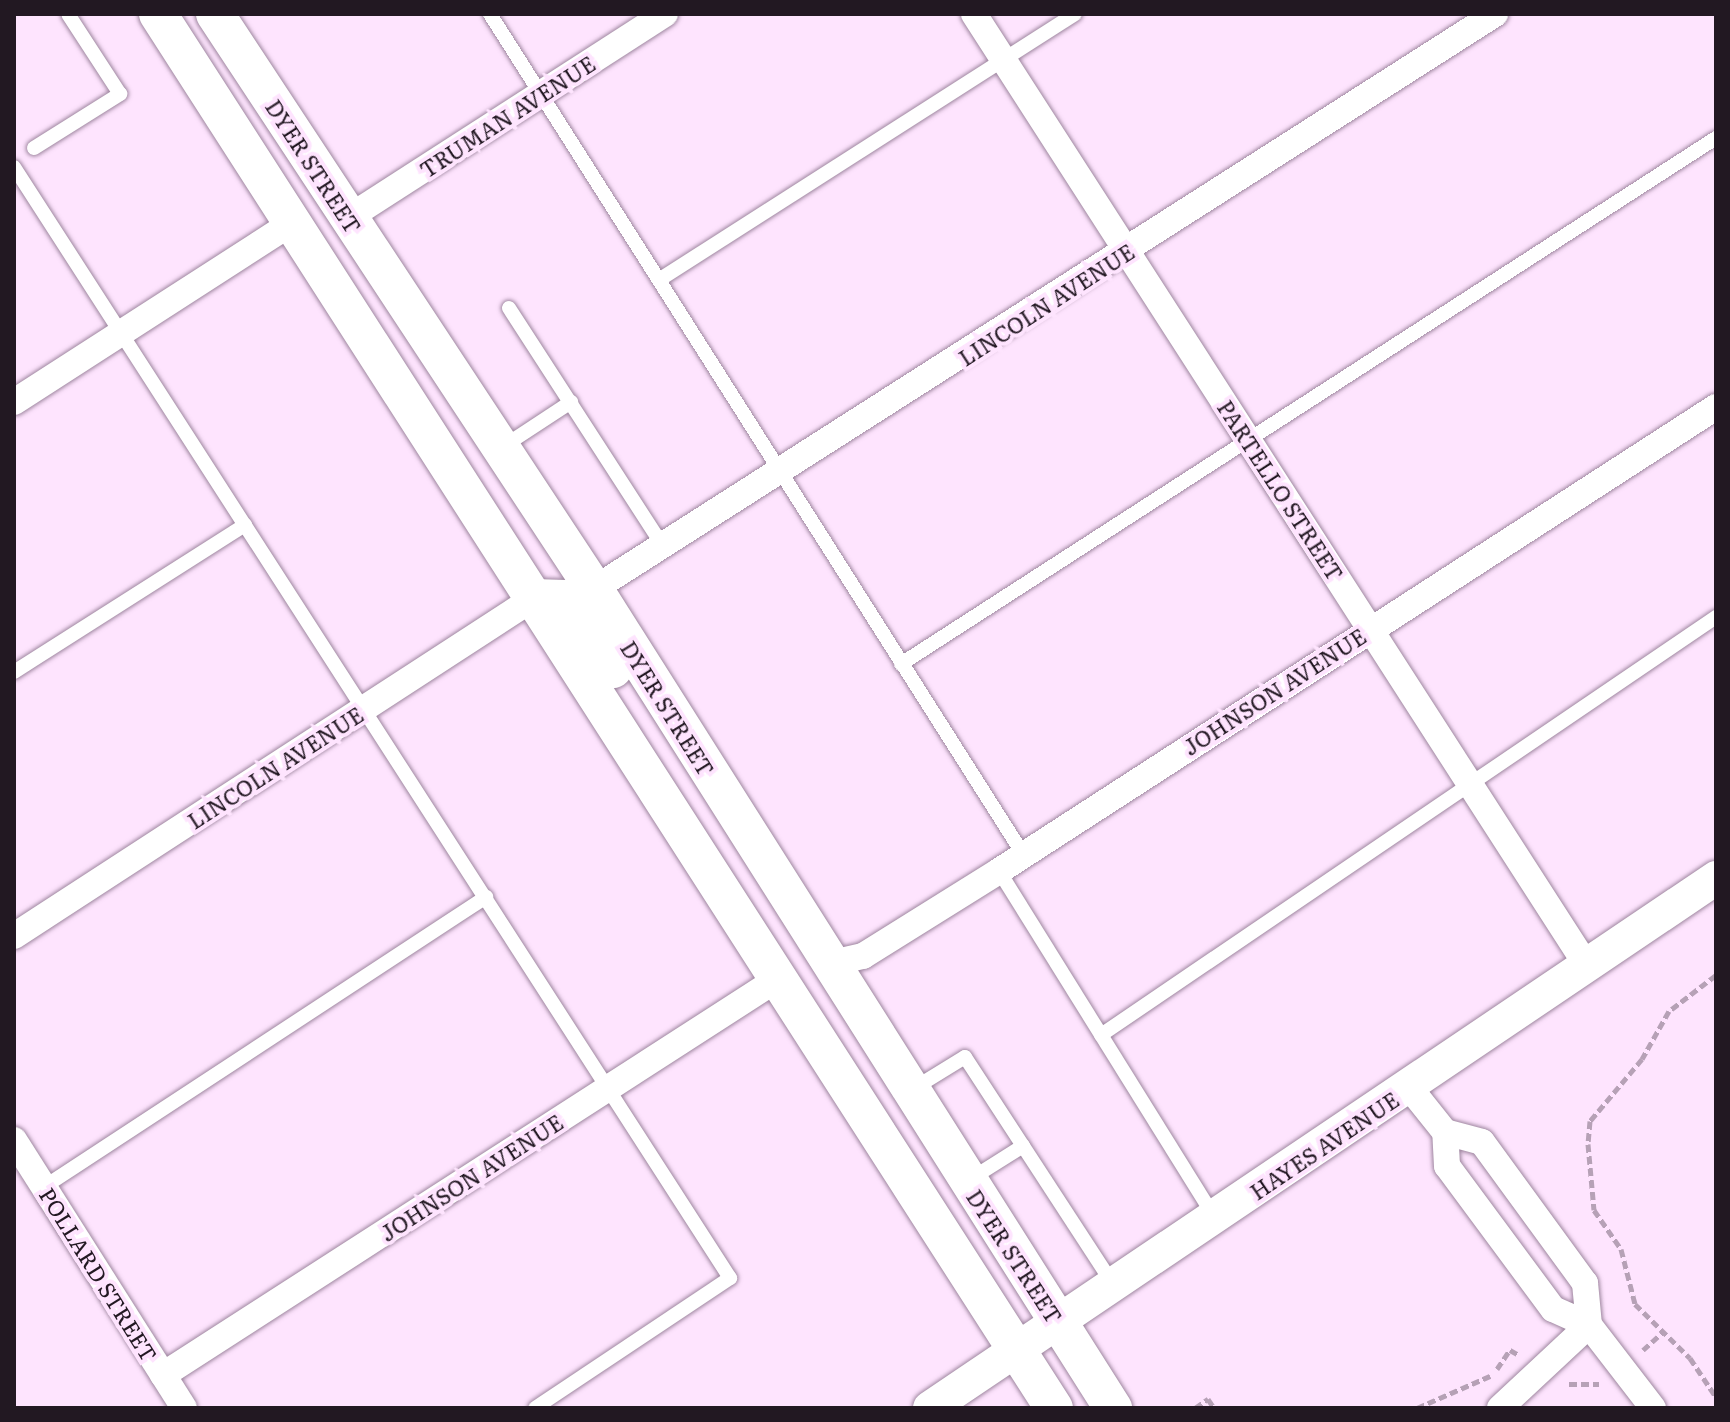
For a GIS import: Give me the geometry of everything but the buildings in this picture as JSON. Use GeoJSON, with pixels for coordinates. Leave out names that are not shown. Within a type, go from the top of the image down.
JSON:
{"type":"FeatureCollection","features":[{"type":"Feature","properties":{"kind":"main road"},"geometry":{"type":"LineString","coordinates":[[158,14],[1054,1408]]}},
{"type":"Feature","properties":{"kind":"main road","name":"DYER STREET"},"geometry":{"type":"LineString","coordinates":[[215,14],[594,589],[828,964],[1113,1408]]}},
{"type":"Feature","properties":{"kind":"main road"},"geometry":{"type":"LineString","coordinates":[[267,182],[300,191],[326,232],[348,218]]}},
{"type":"Feature","properties":{"kind":"main road"},"geometry":{"type":"LineString","coordinates":[[534,598],[565,599],[641,713],[693,777],[728,803]]}},
{"type":"Feature","properties":{"kind":"street","name":"TRUMAN AVENUE"},"geometry":{"type":"LineString","coordinates":[[348,218],[665,14]]}},
{"type":"Feature","properties":{"kind":"street","name":"PARTELLO STREET"},"geometry":{"type":"LineString","coordinates":[[974,14],[1587,966]]}},
{"type":"Feature","properties":{"kind":"street","name":"LINCOLN AVENUE"},"geometry":{"type":"LineString","coordinates":[[594,589],[665,549],[1495,14]]}},
{"type":"Feature","properties":{"kind":"street"},"geometry":{"type":"LineString","coordinates":[[14,402],[292,223]]}},
{"type":"Feature","properties":{"kind":"street","name":"JOHNSON AVENUE"},"geometry":{"type":"LineString","coordinates":[[828,964],[863,956],[999,871],[1716,407]]}},
{"type":"Feature","properties":{"kind":"street","name":"LINCOLN AVENUE"},"geometry":{"type":"LineString","coordinates":[[14,936],[534,598]]}},
{"type":"Feature","properties":{"kind":"street","name":"HAYES AVENUE"},"geometry":{"type":"LineString","coordinates":[[930,1408],[1716,878]]}},
{"type":"Feature","properties":{"kind":"street","name":"JOHNSON AVENUE"},"geometry":{"type":"LineString","coordinates":[[163,1375],[779,978]]}},
{"type":"Feature","properties":{"kind":"street"},"geometry":{"type":"LineString","coordinates":[[1409,1087],[1445,1132],[1447,1166],[1553,1309],[1589,1325],[1653,1408]]}},
{"type":"Feature","properties":{"kind":"street"},"geometry":{"type":"LineString","coordinates":[[1445,1132],[1482,1142],[1585,1283],[1589,1325]]}},
{"type":"Feature","properties":{"kind":"street","name":"POLLARD STREET"},"geometry":{"type":"LineString","coordinates":[[15,1144],[184,1408]]}},
{"type":"Feature","properties":{"kind":"street"},"geometry":{"type":"LineString","coordinates":[[1506,1406],[1589,1325]]}},
{"type":"Feature","properties":{"kind":"lane"},"geometry":{"type":"LineString","coordinates":[[34,148],[120,94],[68,14]]}},
{"type":"Feature","properties":{"kind":"lane"},"geometry":{"type":"LineString","coordinates":[[490,14],[662,278],[780,475],[1023,854]]}},
{"type":"Feature","properties":{"kind":"lane"},"geometry":{"type":"LineString","coordinates":[[662,278],[1075,14]]}},
{"type":"Feature","properties":{"kind":"lane"},"geometry":{"type":"LineString","coordinates":[[901,664],[1716,138]]}},
{"type":"Feature","properties":{"kind":"lane"},"geometry":{"type":"LineString","coordinates":[[14,167],[730,1278],[535,1408]]}},
{"type":"Feature","properties":{"kind":"lane"},"geometry":{"type":"LineString","coordinates":[[509,308],[665,549]]}},
{"type":"Feature","properties":{"kind":"lane"},"geometry":{"type":"LineString","coordinates":[[501,448],[571,402]]}},
{"type":"Feature","properties":{"kind":"lane"},"geometry":{"type":"LineString","coordinates":[[14,672],[245,525]]}},
{"type":"Feature","properties":{"kind":"lane"},"geometry":{"type":"LineString","coordinates":[[1101,1035],[1716,617]]}},
{"type":"Feature","properties":{"kind":"lane"},"geometry":{"type":"LineString","coordinates":[[999,871],[1215,1218]]}},
{"type":"Feature","properties":{"kind":"lane"},"geometry":{"type":"LineString","coordinates":[[44,1187],[486,897]]}},
{"type":"Feature","properties":{"kind":"lane"},"geometry":{"type":"LineString","coordinates":[[910,1091],[965,1057],[1114,1284]]}},
{"type":"Feature","properties":{"kind":"lane"},"geometry":{"type":"LineString","coordinates":[[967,1181],[1023,1146]]}},
{"type":"Feature","properties":{"kind":"path"},"geometry":{"type":"LineString","coordinates":[[1716,975],[1669,1011],[1642,1059],[1590,1121],[1588,1144],[1594,1210],[1621,1249],[1635,1304],[1690,1358],[1716,1397]]}},
{"type":"Feature","properties":{"kind":"path"},"geometry":{"type":"LineString","coordinates":[[1195,1408],[1208,1399],[1214,1408]]}}]}
